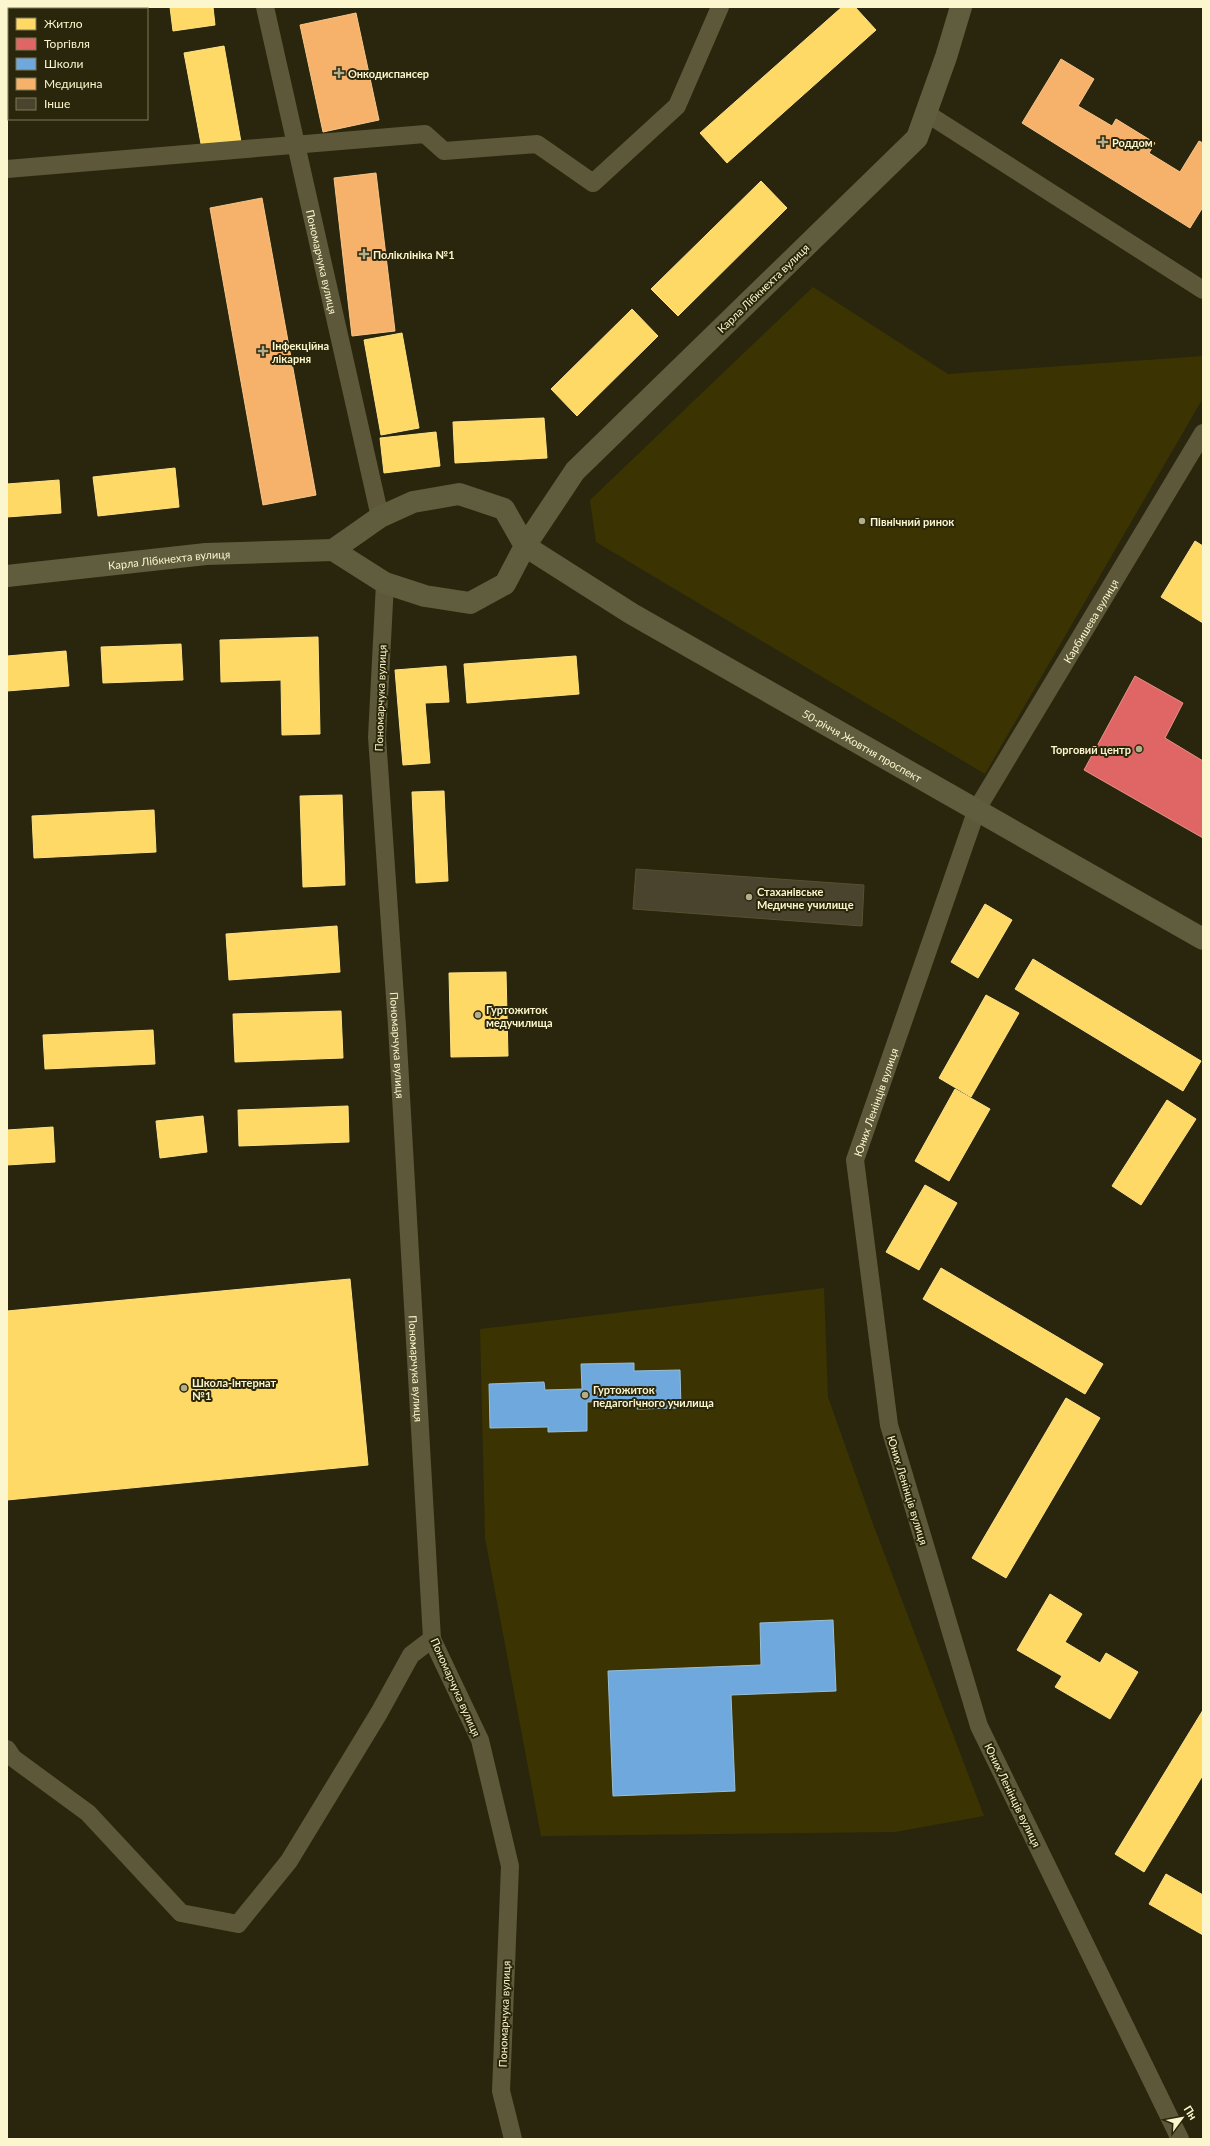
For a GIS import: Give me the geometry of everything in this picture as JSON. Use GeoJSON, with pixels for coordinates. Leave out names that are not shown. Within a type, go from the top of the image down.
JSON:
{"type":"FeatureCollection","features":[{"type":"Feature","properties":{"kind":"street","name":"Пономарчука вулиця"},"geometry":{"type":"LineString","coordinates":[[265,7],[380,517]]}},
{"type":"Feature","properties":{"kind":"street"},"geometry":{"type":"LineString","coordinates":[[7,168],[425,134],[444,151],[537,144],[593,183],[677,106],[720,7]]}},
{"type":"Feature","properties":{"kind":"street","name":"Карла Лібкнехта вулиця"},"geometry":{"type":"LineString","coordinates":[[7,576],[206,554],[333,550],[385,583],[425,596],[470,603],[505,584],[525,546],[575,471],[917,138],[961,7]]}},
{"type":"Feature","properties":{"kind":"street"},"geometry":{"type":"LineString","coordinates":[[926,113],[1203,290]]}},
{"type":"Feature","properties":{"kind":"street","name":"Карбишева вулиця"},"geometry":{"type":"LineString","coordinates":[[977,809],[1203,433]]}},
{"type":"Feature","properties":{"kind":"street"},"geometry":{"type":"LineString","coordinates":[[333,550],[380,517],[413,502],[459,494],[504,509],[525,546]]}},
{"type":"Feature","properties":{"kind":"street","name":"50-річчя Жовтня проспект"},"geometry":{"type":"LineString","coordinates":[[525,546],[632,614],[1203,939]]}},
{"type":"Feature","properties":{"kind":"street","name":"Пономарчука вулиця"},"geometry":{"type":"LineString","coordinates":[[385,583],[377,737],[397,1026],[432,1639],[480,1740],[510,1866],[501,2091],[513,2139]]}},
{"type":"Feature","properties":{"kind":"street","name":"Юних Ленінців вулиця"},"geometry":{"type":"LineString","coordinates":[[977,809],[855,1160],[889,1425],[980,1726],[1180,2139]]}},
{"type":"Feature","properties":{"kind":"street"},"geometry":{"type":"LineString","coordinates":[[7,1749],[13,1758],[88,1813],[181,1913],[238,1924],[289,1861],[379,1713],[412,1655],[432,1639]]}},
{"type":"Feature","properties":{"kind":"shaded area","name":"Північний ринок"},"geometry":{"type":"Polygon","coordinates":[[[813,287],[948,374],[1203,356],[1203,398],[985,774],[596,542],[590,500],[813,287]]]}},
{"type":"Feature","properties":{"kind":"shaded area"},"geometry":{"type":"Polygon","coordinates":[[[824,1288],[828,1397],[873,1524],[984,1816],[895,1832],[541,1836],[485,1538],[480,1329],[824,1288]]]}},
{"type":"Feature","properties":{"kind":"building: Житло"},"geometry":{"type":"Polygon","coordinates":[[[170,7],[213,7],[215,25],[173,31],[170,7]]]}},
{"type":"Feature","properties":{"kind":"building: Житло"},"geometry":{"type":"Polygon","coordinates":[[[842,7],[855,7],[876,30],[727,163],[700,133],[842,7]]]}},
{"type":"Feature","properties":{"kind":"building: Житло"},"geometry":{"type":"Polygon","coordinates":[[[224,46],[241,142],[202,149],[184,53],[224,46]]]}},
{"type":"Feature","properties":{"kind":"building: Житло"},"geometry":{"type":"Polygon","coordinates":[[[761,181],[787,208],[678,316],[651,289],[761,181]]]}},
{"type":"Feature","properties":{"kind":"building: Житло"},"geometry":{"type":"Polygon","coordinates":[[[632,309],[658,336],[577,416],[551,389],[632,309]]]}},
{"type":"Feature","properties":{"kind":"building: Житло"},"geometry":{"type":"Polygon","coordinates":[[[402,333],[419,428],[381,435],[364,340],[402,333]]]}},
{"type":"Feature","properties":{"kind":"building: Житло"},"geometry":{"type":"Polygon","coordinates":[[[544,418],[547,458],[455,463],[453,422],[544,418]]]}},
{"type":"Feature","properties":{"kind":"building: Житло"},"geometry":{"type":"Polygon","coordinates":[[[436,432],[440,466],[384,473],[380,438],[436,432]]]}},
{"type":"Feature","properties":{"kind":"building: Житло"},"geometry":{"type":"Polygon","coordinates":[[[175,468],[179,507],[98,516],[93,477],[175,468]]]}},
{"type":"Feature","properties":{"kind":"building: Житло"},"geometry":{"type":"Polygon","coordinates":[[[59,480],[61,513],[7,517],[7,484],[59,480]]]}},
{"type":"Feature","properties":{"kind":"building: Житло"},"geometry":{"type":"Polygon","coordinates":[[[1195,541],[1203,546],[1203,623],[1161,597],[1195,541]]]}},
{"type":"Feature","properties":{"kind":"building: Житло"},"geometry":{"type":"Polygon","coordinates":[[[318,637],[320,734],[282,735],[281,680],[221,682],[220,640],[318,637]]]}},
{"type":"Feature","properties":{"kind":"building: Житло"},"geometry":{"type":"Polygon","coordinates":[[[181,644],[183,680],[103,683],[101,647],[181,644]]]}},
{"type":"Feature","properties":{"kind":"building: Житло"},"geometry":{"type":"Polygon","coordinates":[[[66,651],[69,686],[7,691],[7,656],[66,651]]]}},
{"type":"Feature","properties":{"kind":"building: Житло"},"geometry":{"type":"Polygon","coordinates":[[[576,656],[579,694],[467,703],[464,664],[576,656]]]}},
{"type":"Feature","properties":{"kind":"building: Житло"},"geometry":{"type":"Polygon","coordinates":[[[446,666],[449,702],[425,703],[430,763],[403,765],[395,670],[446,666]]]}},
{"type":"Feature","properties":{"kind":"building: Житло"},"geometry":{"type":"Polygon","coordinates":[[[444,791],[448,881],[416,883],[412,792],[444,791]]]}},
{"type":"Feature","properties":{"kind":"building: Житло"},"geometry":{"type":"Polygon","coordinates":[[[342,795],[345,885],[303,887],[300,796],[342,795]]]}},
{"type":"Feature","properties":{"kind":"building: Житло"},"geometry":{"type":"Polygon","coordinates":[[[154,810],[156,852],[34,858],[32,816],[154,810]]]}},
{"type":"Feature","properties":{"kind":"building: Житло"},"geometry":{"type":"Polygon","coordinates":[[[985,904],[1012,920],[978,978],[951,962],[985,904]]]}},
{"type":"Feature","properties":{"kind":"building: Житло"},"geometry":{"type":"Polygon","coordinates":[[[337,926],[340,972],[229,980],[226,934],[337,926]]]}},
{"type":"Feature","properties":{"kind":"building: Житло"},"geometry":{"type":"Polygon","coordinates":[[[1033,959],[1201,1061],[1183,1091],[1015,989],[1033,959]]]}},
{"type":"Feature","properties":{"kind":"building: Житло","name":"Гуртожиток медучилища"},"geometry":{"type":"Polygon","coordinates":[[[506,972],[508,1056],[451,1057],[449,973],[506,972]]]}},
{"type":"Feature","properties":{"kind":"building: Житло"},"geometry":{"type":"Polygon","coordinates":[[[986,995],[1019,1013],[971,1097],[939,1078],[986,995]]]}},
{"type":"Feature","properties":{"kind":"building: Житло"},"geometry":{"type":"Polygon","coordinates":[[[341,1011],[343,1058],[235,1062],[233,1014],[341,1011]]]}},
{"type":"Feature","properties":{"kind":"building: Житло"},"geometry":{"type":"Polygon","coordinates":[[[153,1030],[155,1064],[45,1069],[43,1035],[153,1030]]]}},
{"type":"Feature","properties":{"kind":"building: Житло"},"geometry":{"type":"Polygon","coordinates":[[[955,1089],[990,1109],[949,1181],[915,1161],[955,1089]]]}},
{"type":"Feature","properties":{"kind":"building: Житло"},"geometry":{"type":"Polygon","coordinates":[[[1167,1100],[1196,1119],[1141,1205],[1112,1186],[1167,1100]]]}},
{"type":"Feature","properties":{"kind":"building: Житло"},"geometry":{"type":"Polygon","coordinates":[[[348,1106],[349,1142],[239,1146],[238,1110],[348,1106]]]}},
{"type":"Feature","properties":{"kind":"building: Житло"},"geometry":{"type":"Polygon","coordinates":[[[203,1116],[207,1152],[160,1158],[156,1121],[203,1116]]]}},
{"type":"Feature","properties":{"kind":"building: Житло"},"geometry":{"type":"Polygon","coordinates":[[[53,1127],[55,1162],[7,1165],[7,1130],[53,1127]]]}},
{"type":"Feature","properties":{"kind":"building: Житло"},"geometry":{"type":"Polygon","coordinates":[[[925,1185],[957,1203],[919,1270],[886,1252],[925,1185]]]}},
{"type":"Feature","properties":{"kind":"building: Житло"},"geometry":{"type":"Polygon","coordinates":[[[941,1268],[1103,1364],[1085,1394],[923,1299],[941,1268]]]}},
{"type":"Feature","properties":{"kind":"building: Житло","name":"Школа-інтернат №1"},"geometry":{"type":"Polygon","coordinates":[[[350,1279],[368,1465],[7,1500],[7,1311],[350,1279]]]}},
{"type":"Feature","properties":{"kind":"building: Житло"},"geometry":{"type":"Polygon","coordinates":[[[1066,1398],[1100,1418],[1006,1578],[972,1558],[1066,1398]]]}},
{"type":"Feature","properties":{"kind":"building: Житло"},"geometry":{"type":"Polygon","coordinates":[[[1050,1594],[1082,1614],[1065,1642],[1100,1663],[1106,1653],[1138,1672],[1110,1719],[1055,1687],[1062,1676],[1017,1650],[1050,1594]]]}},
{"type":"Feature","properties":{"kind":"building: Житло"},"geometry":{"type":"Polygon","coordinates":[[[1203,1710],[1203,1775],[1144,1872],[1115,1854],[1203,1710]]]}},
{"type":"Feature","properties":{"kind":"building: Житло"},"geometry":{"type":"Polygon","coordinates":[[[1166,1874],[1203,1895],[1203,1935],[1149,1904],[1166,1874]]]}},
{"type":"Feature","properties":{"kind":"building: Торгівля","name":"Торговий центр"},"geometry":{"type":"Polygon","coordinates":[[[1135,676],[1183,703],[1165,738],[1203,761],[1203,838],[1084,770],[1135,676]]]}},
{"type":"Feature","properties":{"kind":"building: Школи","name":"Гуртожиток педагогічного училища"},"geometry":{"type":"Polygon","coordinates":[[[634,1363],[634,1371],[680,1370],[681,1408],[637,1409],[637,1400],[587,1402],[587,1431],[548,1432],[548,1427],[490,1428],[489,1384],[544,1382],[545,1390],[582,1389],[581,1364],[634,1363]]]}},
{"type":"Feature","properties":{"kind":"building: Школи"},"geometry":{"type":"Polygon","coordinates":[[[833,1620],[836,1691],[731,1695],[735,1791],[613,1796],[608,1671],[761,1665],[760,1623],[833,1620]]]}},
{"type":"Feature","properties":{"kind":"building: Медицина","name":"Онкодиспансер"},"geometry":{"type":"Polygon","coordinates":[[[356,13],[379,120],[323,132],[300,25],[356,13]]]}},
{"type":"Feature","properties":{"kind":"building: Медицина","name":"Роддом"},"geometry":{"type":"Polygon","coordinates":[[[1061,59],[1094,79],[1078,106],[1112,126],[1116,119],[1155,143],[1149,153],[1180,172],[1199,141],[1203,143],[1203,207],[1190,228],[1022,123],[1061,59]]]}},
{"type":"Feature","properties":{"kind":"building: Медицина","name":"Поліклініка №1"},"geometry":{"type":"Polygon","coordinates":[[[376,173],[395,331],[352,336],[334,178],[376,173]]]}},
{"type":"Feature","properties":{"kind":"building: Медицина","name":"Інфекційна лікарня"},"geometry":{"type":"Polygon","coordinates":[[[262,198],[316,495],[263,505],[210,208],[262,198]]]}},
{"type":"Feature","properties":{"kind":"building: Інше","name":"Стаханівське Медичне училище"},"geometry":{"type":"Polygon","coordinates":[[[636,869],[864,885],[862,926],[633,909],[636,869]]]}},
{"type":"Feature","properties":{"kind":"place","name":"Онкодиспансер"},"geometry":{"type":"Point","coordinates":[339,73]}},
{"type":"Feature","properties":{"kind":"place","name":"Роддом"},"geometry":{"type":"Point","coordinates":[1103,142]}},
{"type":"Feature","properties":{"kind":"place","name":"Поліклініка №1"},"geometry":{"type":"Point","coordinates":[364,254]}},
{"type":"Feature","properties":{"kind":"place","name":"Інфекційна лікарня"},"geometry":{"type":"Point","coordinates":[263,351]}},
{"type":"Feature","properties":{"kind":"place","name":"Північний ринок"},"geometry":{"type":"Point","coordinates":[862,521]}},
{"type":"Feature","properties":{"kind":"place","name":"Торговий центр"},"geometry":{"type":"Point","coordinates":[1139,749]}},
{"type":"Feature","properties":{"kind":"place","name":"Стаханівське Медичне училище"},"geometry":{"type":"Point","coordinates":[749,897]}},
{"type":"Feature","properties":{"kind":"place","name":"Гуртожиток медучилища"},"geometry":{"type":"Point","coordinates":[478,1015]}},
{"type":"Feature","properties":{"kind":"place","name":"Школа-інтернат №1"},"geometry":{"type":"Point","coordinates":[184,1388]}},
{"type":"Feature","properties":{"kind":"place","name":"Гуртожиток педагогічного училища"},"geometry":{"type":"Point","coordinates":[585,1395]}}]}
